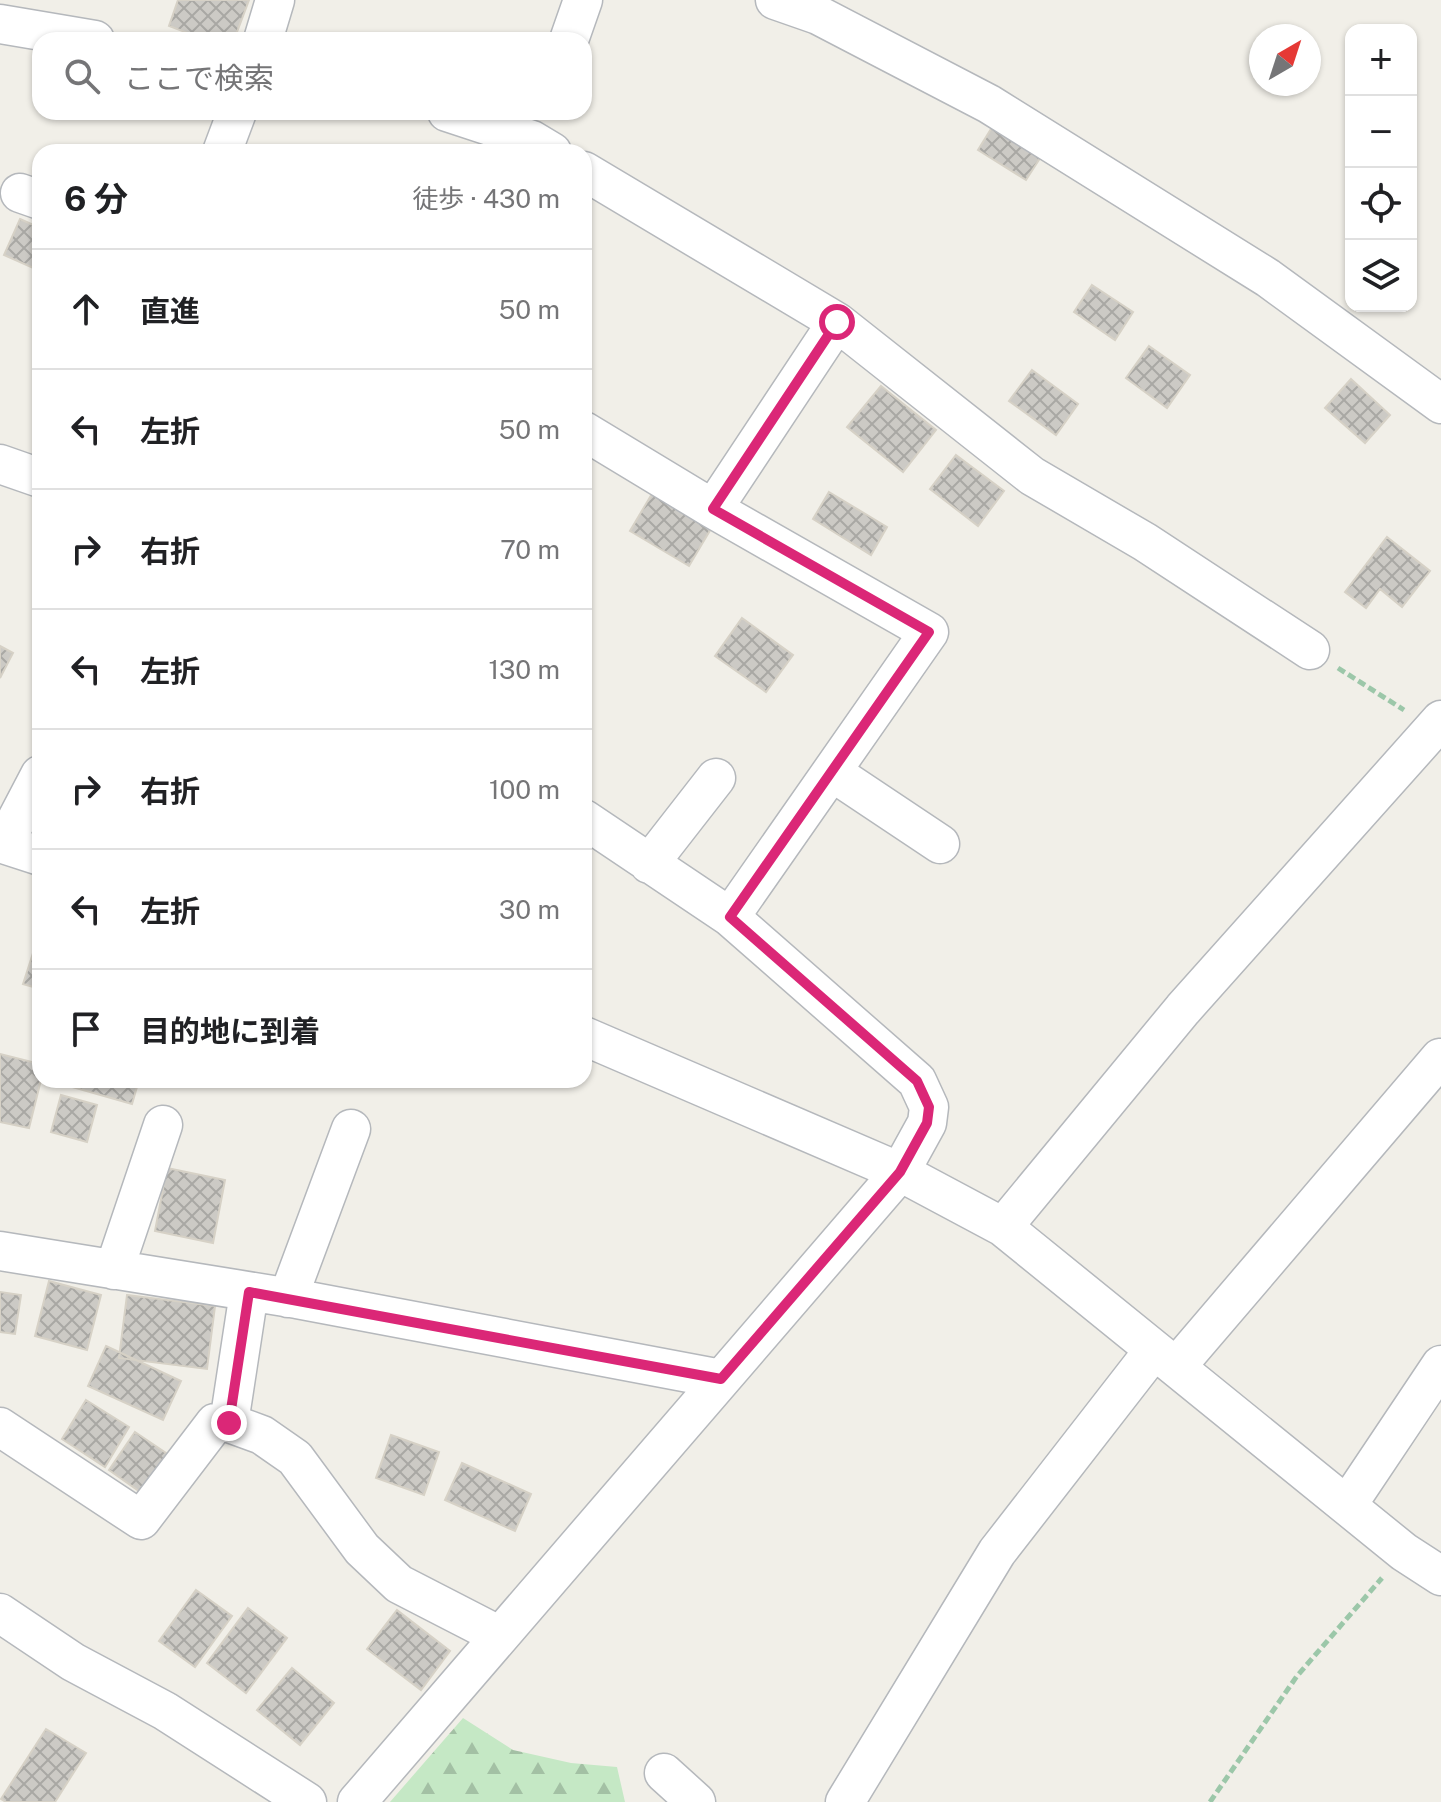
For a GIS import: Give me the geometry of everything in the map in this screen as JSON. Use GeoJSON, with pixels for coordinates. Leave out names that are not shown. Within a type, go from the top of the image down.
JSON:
{"type":"FeatureCollection","features":[{"type":"Feature","properties":{"kind":"street"},"geometry":{"type":"LineString","coordinates":[[265,32],[275,0]]}},
{"type":"Feature","properties":{"kind":"street"},"geometry":{"type":"LineString","coordinates":[[572,32],[583,0]]}},
{"type":"Feature","properties":{"kind":"street"},"geometry":{"type":"LineString","coordinates":[[775,0],[818,15],[989,104],[1268,278],[1441,404]]}},
{"type":"Feature","properties":{"kind":"street"},"geometry":{"type":"LineString","coordinates":[[0,24],[48,32]]}},
{"type":"Feature","properties":{"kind":"street"},"geometry":{"type":"LineString","coordinates":[[225,144],[234,120]]}},
{"type":"Feature","properties":{"kind":"street"},"geometry":{"type":"LineString","coordinates":[[480,120],[542,135]]}},
{"type":"Feature","properties":{"kind":"street"},"geometry":{"type":"LineString","coordinates":[[592,176],[837,322],[1032,476],[1145,542],[1310,650]]}},
{"type":"Feature","properties":{"kind":"street"},"geometry":{"type":"LineString","coordinates":[[713,509],[837,322]]}},
{"type":"Feature","properties":{"kind":"street"},"geometry":{"type":"LineString","coordinates":[[592,436],[929,632],[730,917]]}},
{"type":"Feature","properties":{"kind":"street"},"geometry":{"type":"LineString","coordinates":[[0,464],[32,475]]}},
{"type":"Feature","properties":{"kind":"street"},"geometry":{"type":"LineString","coordinates":[[1003,1227],[1183,1009],[1436,724]]}},
{"type":"Feature","properties":{"kind":"street"},"geometry":{"type":"LineString","coordinates":[[832,772],[940,844]]}},
{"type":"Feature","properties":{"kind":"street"},"geometry":{"type":"LineString","coordinates":[[649,864],[716,778]]}},
{"type":"Feature","properties":{"kind":"street"},"geometry":{"type":"LineString","coordinates":[[32,790],[2,844],[32,853]]}},
{"type":"Feature","properties":{"kind":"street"},"geometry":{"type":"LineString","coordinates":[[357,1802],[900,1172],[927,1123],[929,1107],[917,1081],[730,917],[592,825]]}},
{"type":"Feature","properties":{"kind":"street"},"geometry":{"type":"LineString","coordinates":[[592,1039],[900,1172],[1003,1227],[1404,1552],[1441,1576]]}},
{"type":"Feature","properties":{"kind":"street"},"geometry":{"type":"LineString","coordinates":[[845,1802],[997,1552],[1165,1358],[1440,1058]]}},
{"type":"Feature","properties":{"kind":"street"},"geometry":{"type":"LineString","coordinates":[[114,1270],[163,1125]]}},
{"type":"Feature","properties":{"kind":"street"},"geometry":{"type":"LineString","coordinates":[[288,1298],[351,1129]]}},
{"type":"Feature","properties":{"kind":"street"},"geometry":{"type":"LineString","coordinates":[[0,1251],[288,1298],[721,1379]]}},
{"type":"Feature","properties":{"kind":"street"},"geometry":{"type":"LineString","coordinates":[[229,1423],[249,1292]]}},
{"type":"Feature","properties":{"kind":"street"},"geometry":{"type":"LineString","coordinates":[[1348,1504],[1441,1365]]}},
{"type":"Feature","properties":{"kind":"street"},"geometry":{"type":"LineString","coordinates":[[0,1427],[141,1520],[215,1423],[229,1423],[262,1435],[295,1458],[362,1549],[399,1584],[500,1636]]}},
{"type":"Feature","properties":{"kind":"street"},"geometry":{"type":"LineString","coordinates":[[0,1613],[73,1662],[165,1711],[307,1802]]}},
{"type":"Feature","properties":{"kind":"street"},"geometry":{"type":"LineString","coordinates":[[664,1773],[696,1802]]}},
{"type":"Feature","properties":{"kind":"path"},"geometry":{"type":"LineString","coordinates":[[1310,650],[1436,724]]}},
{"type":"Feature","properties":{"kind":"path"},"geometry":{"type":"LineString","coordinates":[[1210,1802],[1297,1676],[1404,1552]]}},
{"type":"Feature","properties":{"kind":"green space"},"geometry":{"type":"Polygon","coordinates":[[[463,1718],[513,1750],[571,1763],[617,1767],[625,1802],[390,1802],[463,1718]]]}},
{"type":"Feature","properties":{"kind":"building"},"geometry":{"type":"Polygon","coordinates":[[[178,0],[249,0],[237,32],[185,32],[169,26],[178,0]]]}},
{"type":"Feature","properties":{"kind":"building"},"geometry":{"type":"Polygon","coordinates":[[[996,121],[1044,152],[1026,180],[978,150],[996,121]]]}},
{"type":"Feature","properties":{"kind":"building"},"geometry":{"type":"Polygon","coordinates":[[[20,219],[32,224],[32,267],[4,255],[20,219]]]}},
{"type":"Feature","properties":{"kind":"building"},"geometry":{"type":"Polygon","coordinates":[[[1092,285],[1133,312],[1115,340],[1074,312],[1092,285]]]}},
{"type":"Feature","properties":{"kind":"building"},"geometry":{"type":"Polygon","coordinates":[[[1149,346],[1190,375],[1167,408],[1126,378],[1149,346]]]}},
{"type":"Feature","properties":{"kind":"building"},"geometry":{"type":"Polygon","coordinates":[[[1032,370],[1078,404],[1056,435],[1009,401],[1032,370]]]}},
{"type":"Feature","properties":{"kind":"building"},"geometry":{"type":"Polygon","coordinates":[[[1351,379],[1390,415],[1365,443],[1325,408],[1351,379]]]}},
{"type":"Feature","properties":{"kind":"building"},"geometry":{"type":"Polygon","coordinates":[[[881,386],[936,430],[903,472],[847,427],[881,386]]]}},
{"type":"Feature","properties":{"kind":"building"},"geometry":{"type":"Polygon","coordinates":[[[956,455],[1004,491],[978,526],[930,489],[956,455]]]}},
{"type":"Feature","properties":{"kind":"building"},"geometry":{"type":"Polygon","coordinates":[[[653,492],[712,527],[689,566],[630,531],[653,492]]]}},
{"type":"Feature","properties":{"kind":"building"},"geometry":{"type":"Polygon","coordinates":[[[829,492],[887,527],[871,555],[813,519],[829,492]]]}},
{"type":"Feature","properties":{"kind":"building"},"geometry":{"type":"Polygon","coordinates":[[[1387,537],[1430,571],[1402,607],[1380,589],[1366,608],[1345,592],[1387,537]]]}},
{"type":"Feature","properties":{"kind":"building"},"geometry":{"type":"Polygon","coordinates":[[[742,618],[793,655],[766,692],[715,656],[742,618]]]}},
{"type":"Feature","properties":{"kind":"building"},"geometry":{"type":"Polygon","coordinates":[[[0,646],[13,653],[0,678],[0,646]]]}},
{"type":"Feature","properties":{"kind":"building"},"geometry":{"type":"Polygon","coordinates":[[[32,956],[32,987],[23,984],[32,956]]]}},
{"type":"Feature","properties":{"kind":"building"},"geometry":{"type":"Polygon","coordinates":[[[0,1054],[32,1062],[32,1088],[39,1088],[29,1128],[0,1122],[0,1054]]]}},
{"type":"Feature","properties":{"kind":"building"},"geometry":{"type":"Polygon","coordinates":[[[76,1088],[137,1088],[132,1104],[76,1088]]]}},
{"type":"Feature","properties":{"kind":"building"},"geometry":{"type":"Polygon","coordinates":[[[61,1095],[97,1105],[87,1142],[51,1132],[61,1095]]]}},
{"type":"Feature","properties":{"kind":"building"},"geometry":{"type":"Polygon","coordinates":[[[167,1168],[225,1180],[213,1243],[155,1231],[167,1168]]]}},
{"type":"Feature","properties":{"kind":"building"},"geometry":{"type":"Polygon","coordinates":[[[49,1281],[101,1295],[87,1350],[35,1336],[49,1281]]]}},
{"type":"Feature","properties":{"kind":"building"},"geometry":{"type":"Polygon","coordinates":[[[0,1292],[21,1295],[15,1334],[0,1332],[0,1292]]]}},
{"type":"Feature","properties":{"kind":"building"},"geometry":{"type":"Polygon","coordinates":[[[127,1295],[215,1306],[207,1369],[119,1358],[127,1295]]]}},
{"type":"Feature","properties":{"kind":"building"},"geometry":{"type":"Polygon","coordinates":[[[106,1346],[181,1381],[163,1420],[88,1386],[106,1346]]]}},
{"type":"Feature","properties":{"kind":"building"},"geometry":{"type":"Polygon","coordinates":[[[86,1400],[129,1427],[105,1467],[62,1439],[86,1400]]]}},
{"type":"Feature","properties":{"kind":"building"},"geometry":{"type":"Polygon","coordinates":[[[135,1432],[172,1457],[146,1496],[109,1470],[135,1432]]]}},
{"type":"Feature","properties":{"kind":"building"},"geometry":{"type":"Polygon","coordinates":[[[391,1435],[439,1452],[424,1495],[376,1478],[391,1435]]]}},
{"type":"Feature","properties":{"kind":"building"},"geometry":{"type":"Polygon","coordinates":[[[462,1463],[531,1494],[515,1531],[445,1500],[462,1463]]]}},
{"type":"Feature","properties":{"kind":"building"},"geometry":{"type":"Polygon","coordinates":[[[196,1590],[232,1616],[195,1667],[159,1641],[196,1590]]]}},
{"type":"Feature","properties":{"kind":"building"},"geometry":{"type":"Polygon","coordinates":[[[248,1608],[287,1638],[246,1693],[207,1663],[248,1608]]]}},
{"type":"Feature","properties":{"kind":"building"},"geometry":{"type":"Polygon","coordinates":[[[397,1610],[450,1651],[421,1690],[367,1649],[397,1610]]]}},
{"type":"Feature","properties":{"kind":"building"},"geometry":{"type":"Polygon","coordinates":[[[292,1668],[334,1703],[300,1745],[257,1710],[292,1668]]]}},
{"type":"Feature","properties":{"kind":"building"},"geometry":{"type":"Polygon","coordinates":[[[46,1729],[86,1753],[55,1802],[6,1802],[1,1799],[46,1729]]]}},
{"type":"Feature","properties":{"kind":"route"},"geometry":{"type":"LineString","coordinates":[[229,1423],[249,1292],[721,1379],[900,1172],[927,1123],[929,1107],[917,1081],[730,917],[929,632],[713,509],[837,322]]}}]}
